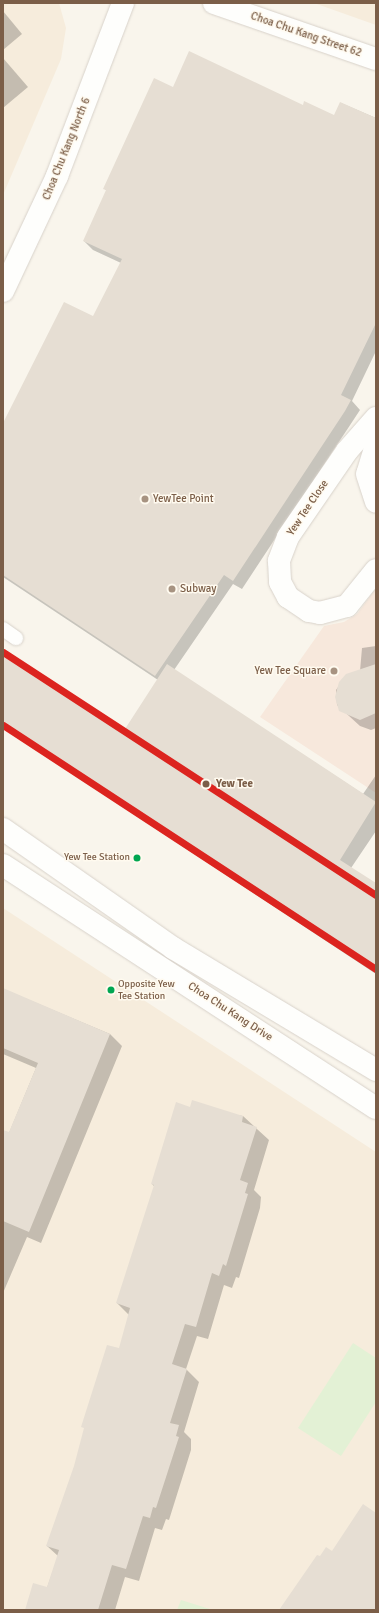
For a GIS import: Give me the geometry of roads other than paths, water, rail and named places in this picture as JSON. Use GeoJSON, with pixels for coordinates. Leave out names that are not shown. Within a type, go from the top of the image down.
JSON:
{"type":"FeatureCollection","features":[{"type":"Feature","properties":{"kind":"main road","name":"Choa Chu Kang North 6"},"geometry":{"type":"LineString","coordinates":[[3,291],[57,176],[123,3]]}},
{"type":"Feature","properties":{"kind":"main road","name":"Choa Chu Kang Street 62"},"geometry":{"type":"LineString","coordinates":[[214,3],[376,59]]}},
{"type":"Feature","properties":{"kind":"main road","name":"Yew Tee Close"},"geometry":{"type":"LineString","coordinates":[[376,418],[347,451],[288,537],[279,561],[280,582],[288,597],[310,611],[320,614],[347,606],[376,570]]}},
{"type":"Feature","properties":{"kind":"main road"},"geometry":{"type":"LineString","coordinates":[[376,445],[367,474],[376,502]]}},
{"type":"Feature","properties":{"kind":"main road"},"geometry":{"type":"LineString","coordinates":[[3,829],[173,948],[376,1070]]}},
{"type":"Feature","properties":{"kind":"main road","name":"Choa Chu Kang Drive"},"geometry":{"type":"LineString","coordinates":[[3,865],[376,1108]]}},
{"type":"Feature","properties":{"kind":"lane"},"geometry":{"type":"LineString","coordinates":[[3,629],[16,638]]}},
{"type":"Feature","properties":{"kind":"place","name":"YewTee Point"},"geometry":{"type":"Point","coordinates":[145,499]}},
{"type":"Feature","properties":{"kind":"place","name":"Subway"},"geometry":{"type":"Point","coordinates":[172,589]}},
{"type":"Feature","properties":{"kind":"place","name":"Yew Tee Square"},"geometry":{"type":"Point","coordinates":[334,671]}},
{"type":"Feature","properties":{"kind":"place","name":"Yew Tee"},"geometry":{"type":"Point","coordinates":[206,784]}},
{"type":"Feature","properties":{"kind":"place","name":"Yew Tee Station"},"geometry":{"type":"Point","coordinates":[137,858]}},
{"type":"Feature","properties":{"kind":"place","name":"Opposite Yew Tee Station"},"geometry":{"type":"Point","coordinates":[111,990]}}]}
